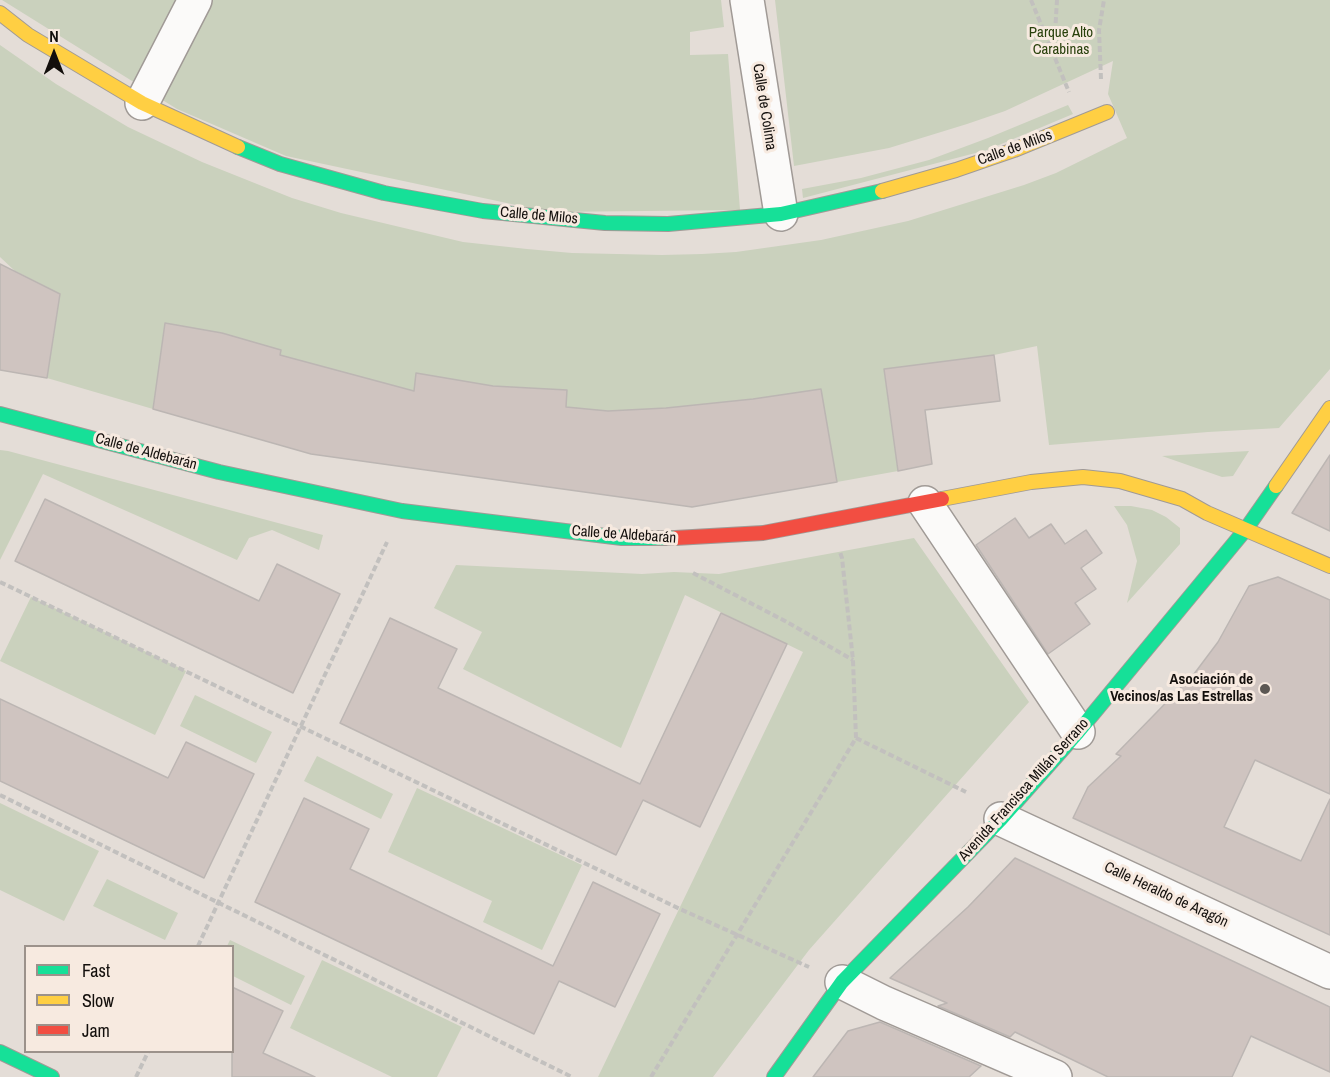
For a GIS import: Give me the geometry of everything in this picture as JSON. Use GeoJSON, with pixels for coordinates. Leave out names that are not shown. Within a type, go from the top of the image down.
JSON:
{"type":"FeatureCollection","features":[{"type":"Feature","properties":{"kind":"street"},"geometry":{"type":"LineString","coordinates":[[142,103],[195,0]]}},
{"type":"Feature","properties":{"kind":"street","name":"Calle de Colima"},"geometry":{"type":"LineString","coordinates":[[747,0],[781,214]]}},
{"type":"Feature","properties":{"kind":"street","name":"Calle de Milos"},"geometry":{"type":"LineString","coordinates":[[0,13],[28,34],[142,103],[209,135],[280,164],[384,193],[483,211],[605,223],[668,224],[781,214],[866,195],[956,170],[1107,112]]}},
{"type":"Feature","properties":{"kind":"street","name":"Avenida Francisca Millán Serrano"},"geometry":{"type":"LineString","coordinates":[[774,1077],[842,982],[1001,819],[1078,732],[1246,529],[1330,408]]}},
{"type":"Feature","properties":{"kind":"street","name":"Calle de Aldebarán"},"geometry":{"type":"LineString","coordinates":[[0,414],[219,472],[402,511],[622,538],[692,538],[764,533],[1032,482],[1083,477],[1120,481],[1182,499],[1207,513],[1330,566]]}},
{"type":"Feature","properties":{"kind":"street"},"geometry":{"type":"LineString","coordinates":[[925,503],[1078,732]]}},
{"type":"Feature","properties":{"kind":"street","name":"Calle Heraldo de Aragón"},"geometry":{"type":"LineString","coordinates":[[1001,819],[1330,972]]}},
{"type":"Feature","properties":{"kind":"street"},"geometry":{"type":"LineString","coordinates":[[842,982],[884,1003],[1055,1077]]}},
{"type":"Feature","properties":{"kind":"street"},"geometry":{"type":"LineString","coordinates":[[0,1052],[52,1077]]}},
{"type":"Feature","properties":{"kind":"path"},"geometry":{"type":"LineString","coordinates":[[1031,0],[1083,123]]}},
{"type":"Feature","properties":{"kind":"path"},"geometry":{"type":"LineString","coordinates":[[1053,54],[1057,0]]}},
{"type":"Feature","properties":{"kind":"path"},"geometry":{"type":"LineString","coordinates":[[1101,82],[1099,30],[1104,0]]}},
{"type":"Feature","properties":{"kind":"path"},"geometry":{"type":"LineString","coordinates":[[198,945],[402,511]]}},
{"type":"Feature","properties":{"kind":"path"},"geometry":{"type":"LineString","coordinates":[[651,1077],[856,738],[853,660],[842,558],[826,522]]}},
{"type":"Feature","properties":{"kind":"path"},"geometry":{"type":"LineString","coordinates":[[687,570],[785,621],[853,660]]}},
{"type":"Feature","properties":{"kind":"path"},"geometry":{"type":"LineString","coordinates":[[0,582],[680,909],[842,982]]}},
{"type":"Feature","properties":{"kind":"path"},"geometry":{"type":"LineString","coordinates":[[856,738],[966,792]]}},
{"type":"Feature","properties":{"kind":"path"},"geometry":{"type":"LineString","coordinates":[[0,795],[572,1077]]}},
{"type":"Feature","properties":{"kind":"path"},"geometry":{"type":"LineString","coordinates":[[136,1077],[148,1053]]}},
{"type":"Feature","properties":{"kind":"green space"},"geometry":{"type":"Polygon","coordinates":[[[2,0],[721,0],[724,27],[690,32],[690,55],[728,54],[740,210],[549,212],[286,156],[177,109],[2,0]]]}},
{"type":"Feature","properties":{"kind":"green space","name":"Parque Alto Carabinas"},"geometry":{"type":"Polygon","coordinates":[[[775,0],[1330,0],[1330,369],[1279,428],[1049,445],[1037,346],[994,355],[884,370],[898,471],[837,482],[821,389],[666,408],[608,411],[566,407],[566,390],[493,386],[414,391],[280,355],[280,350],[222,333],[165,323],[153,409],[47,378],[60,294],[15,271],[0,257],[0,45],[56,84],[128,127],[202,162],[292,198],[341,213],[463,242],[572,253],[702,254],[736,252],[821,240],[908,221],[1024,185],[1056,173],[1127,138],[1108,94],[1113,61],[1005,111],[967,124],[889,148],[794,166],[775,0]]]}},
{"type":"Feature","properties":{"kind":"green space"},"geometry":{"type":"Polygon","coordinates":[[[1068,105],[1073,114],[987,150],[803,198],[802,189],[861,178],[929,160],[1068,105]]]}},
{"type":"Feature","properties":{"kind":"green space"},"geometry":{"type":"Polygon","coordinates":[[[0,450],[323,535],[319,550],[272,530],[249,538],[237,560],[43,474],[0,560],[0,450]]]}},
{"type":"Feature","properties":{"kind":"green space"},"geometry":{"type":"Polygon","coordinates":[[[1249,451],[1233,476],[1222,477],[1162,456],[1249,451]]]}},
{"type":"Feature","properties":{"kind":"green space"},"geometry":{"type":"Polygon","coordinates":[[[1114,506],[1152,510],[1180,528],[1180,544],[1127,603],[1137,561],[1127,525],[1114,506]]]}},
{"type":"Feature","properties":{"kind":"green space"},"geometry":{"type":"Polygon","coordinates":[[[914,538],[1029,702],[809,950],[713,1077],[598,1077],[803,652],[685,595],[621,748],[463,669],[482,632],[434,608],[456,565],[642,574],[674,572],[719,574],[914,538]]]}},
{"type":"Feature","properties":{"kind":"green space"},"geometry":{"type":"Polygon","coordinates":[[[31,597],[186,671],[155,735],[0,661],[31,597]]]}},
{"type":"Feature","properties":{"kind":"green space"},"geometry":{"type":"Polygon","coordinates":[[[195,695],[272,732],[256,763],[180,726],[195,695]]]}},
{"type":"Feature","properties":{"kind":"green space"},"geometry":{"type":"Polygon","coordinates":[[[317,756],[393,794],[381,819],[304,781],[317,756]]]}},
{"type":"Feature","properties":{"kind":"green space"},"geometry":{"type":"Polygon","coordinates":[[[417,788],[582,865],[542,950],[483,922],[492,901],[388,852],[417,788]]]}},
{"type":"Feature","properties":{"kind":"green space"},"geometry":{"type":"Polygon","coordinates":[[[0,803],[99,851],[64,921],[0,890],[0,803]]]}},
{"type":"Feature","properties":{"kind":"green space"},"geometry":{"type":"Polygon","coordinates":[[[107,879],[178,913],[165,940],[93,906],[107,879]]]}},
{"type":"Feature","properties":{"kind":"green space"},"geometry":{"type":"Polygon","coordinates":[[[230,940],[305,976],[291,1005],[234,976],[234,945],[228,945],[230,940]]]}},
{"type":"Feature","properties":{"kind":"green space"},"geometry":{"type":"Polygon","coordinates":[[[322,960],[462,1027],[437,1077],[392,1077],[290,1028],[322,960]]]}},
{"type":"Feature","properties":{"kind":"building"},"geometry":{"type":"Polygon","coordinates":[[[0,264],[60,294],[47,378],[0,370],[0,264]]]}},
{"type":"Feature","properties":{"kind":"building"},"geometry":{"type":"Polygon","coordinates":[[[165,323],[222,333],[281,350],[280,355],[414,391],[416,373],[493,386],[567,390],[566,407],[608,411],[666,408],[821,389],[837,482],[692,507],[311,454],[153,409],[165,323]]]}},
{"type":"Feature","properties":{"kind":"building"},"geometry":{"type":"Polygon","coordinates":[[[994,355],[1000,401],[925,410],[932,464],[898,471],[884,369],[994,355]]]}},
{"type":"Feature","properties":{"kind":"building"},"geometry":{"type":"Polygon","coordinates":[[[1330,455],[1330,531],[1292,513],[1330,455]]]}},
{"type":"Feature","properties":{"kind":"building"},"geometry":{"type":"Polygon","coordinates":[[[45,499],[259,601],[277,564],[340,594],[293,693],[15,561],[45,499]]]}},
{"type":"Feature","properties":{"kind":"building"},"geometry":{"type":"Polygon","coordinates":[[[1015,518],[1029,538],[1051,524],[1065,544],[1086,530],[1102,553],[1081,568],[1096,589],[1075,603],[1090,624],[1048,654],[976,545],[1015,518]]]}},
{"type":"Feature","properties":{"kind":"building"},"geometry":{"type":"Polygon","coordinates":[[[1278,577],[1330,600],[1330,794],[1255,760],[1224,827],[1301,861],[1330,799],[1330,935],[1073,818],[1088,787],[1121,756],[1116,754],[1194,674],[1218,642],[1249,586],[1278,577]]]}},
{"type":"Feature","properties":{"kind":"building"},"geometry":{"type":"Polygon","coordinates":[[[721,613],[787,644],[700,827],[643,800],[616,855],[340,723],[390,618],[457,649],[438,688],[640,784],[721,613]]]}},
{"type":"Feature","properties":{"kind":"building"},"geometry":{"type":"Polygon","coordinates":[[[0,699],[168,778],[186,742],[254,774],[204,878],[0,781],[0,699]]]}},
{"type":"Feature","properties":{"kind":"building"},"geometry":{"type":"Polygon","coordinates":[[[304,798],[369,829],[350,869],[553,966],[593,882],[660,914],[615,1007],[559,981],[534,1034],[255,902],[304,798]]]}},
{"type":"Feature","properties":{"kind":"building"},"geometry":{"type":"Polygon","coordinates":[[[1015,858],[1330,1007],[1330,1072],[1251,1036],[1232,1077],[1108,1077],[1015,1032],[1010,1037],[938,1006],[947,1003],[890,978],[968,907],[1015,858]]]}},
{"type":"Feature","properties":{"kind":"building"},"geometry":{"type":"Polygon","coordinates":[[[234,988],[283,1011],[263,1053],[315,1077],[232,1077],[234,988]]]}},
{"type":"Feature","properties":{"kind":"building"},"geometry":{"type":"Polygon","coordinates":[[[880,1022],[981,1066],[969,1077],[813,1077],[848,1031],[880,1022]]]}},
{"type":"Feature","properties":{"kind":"traffic: fast"},"geometry":{"type":"LineString","coordinates":[[238,147],[280,164],[384,193],[483,211],[605,223],[668,224],[781,214],[882,191]]}},
{"type":"Feature","properties":{"kind":"traffic: fast"},"geometry":{"type":"LineString","coordinates":[[0,414],[219,472],[402,511],[622,538],[675,538]]}},
{"type":"Feature","properties":{"kind":"traffic: fast"},"geometry":{"type":"LineString","coordinates":[[774,1077],[842,982],[1001,819],[1078,732],[1246,529],[1276,486]]}},
{"type":"Feature","properties":{"kind":"traffic: fast"},"geometry":{"type":"LineString","coordinates":[[0,1052],[52,1077]]}},
{"type":"Feature","properties":{"kind":"traffic: slow"},"geometry":{"type":"LineString","coordinates":[[0,13],[28,35],[142,103],[238,147]]}},
{"type":"Feature","properties":{"kind":"traffic: slow"},"geometry":{"type":"LineString","coordinates":[[882,191],[956,170],[1014,150],[1107,112]]}},
{"type":"Feature","properties":{"kind":"traffic: slow"},"geometry":{"type":"LineString","coordinates":[[1276,486],[1330,408]]}},
{"type":"Feature","properties":{"kind":"traffic: slow"},"geometry":{"type":"LineString","coordinates":[[942,499],[1031,482],[1083,477],[1120,481],[1182,499],[1207,513],[1330,566]]}},
{"type":"Feature","properties":{"kind":"traffic: jam"},"geometry":{"type":"LineString","coordinates":[[675,538],[763,533],[942,499]]}},
{"type":"Feature","properties":{"kind":"place","name":"Asociación de Vecinos/as Las Estrellas"},"geometry":{"type":"Point","coordinates":[1265,689]}}]}
